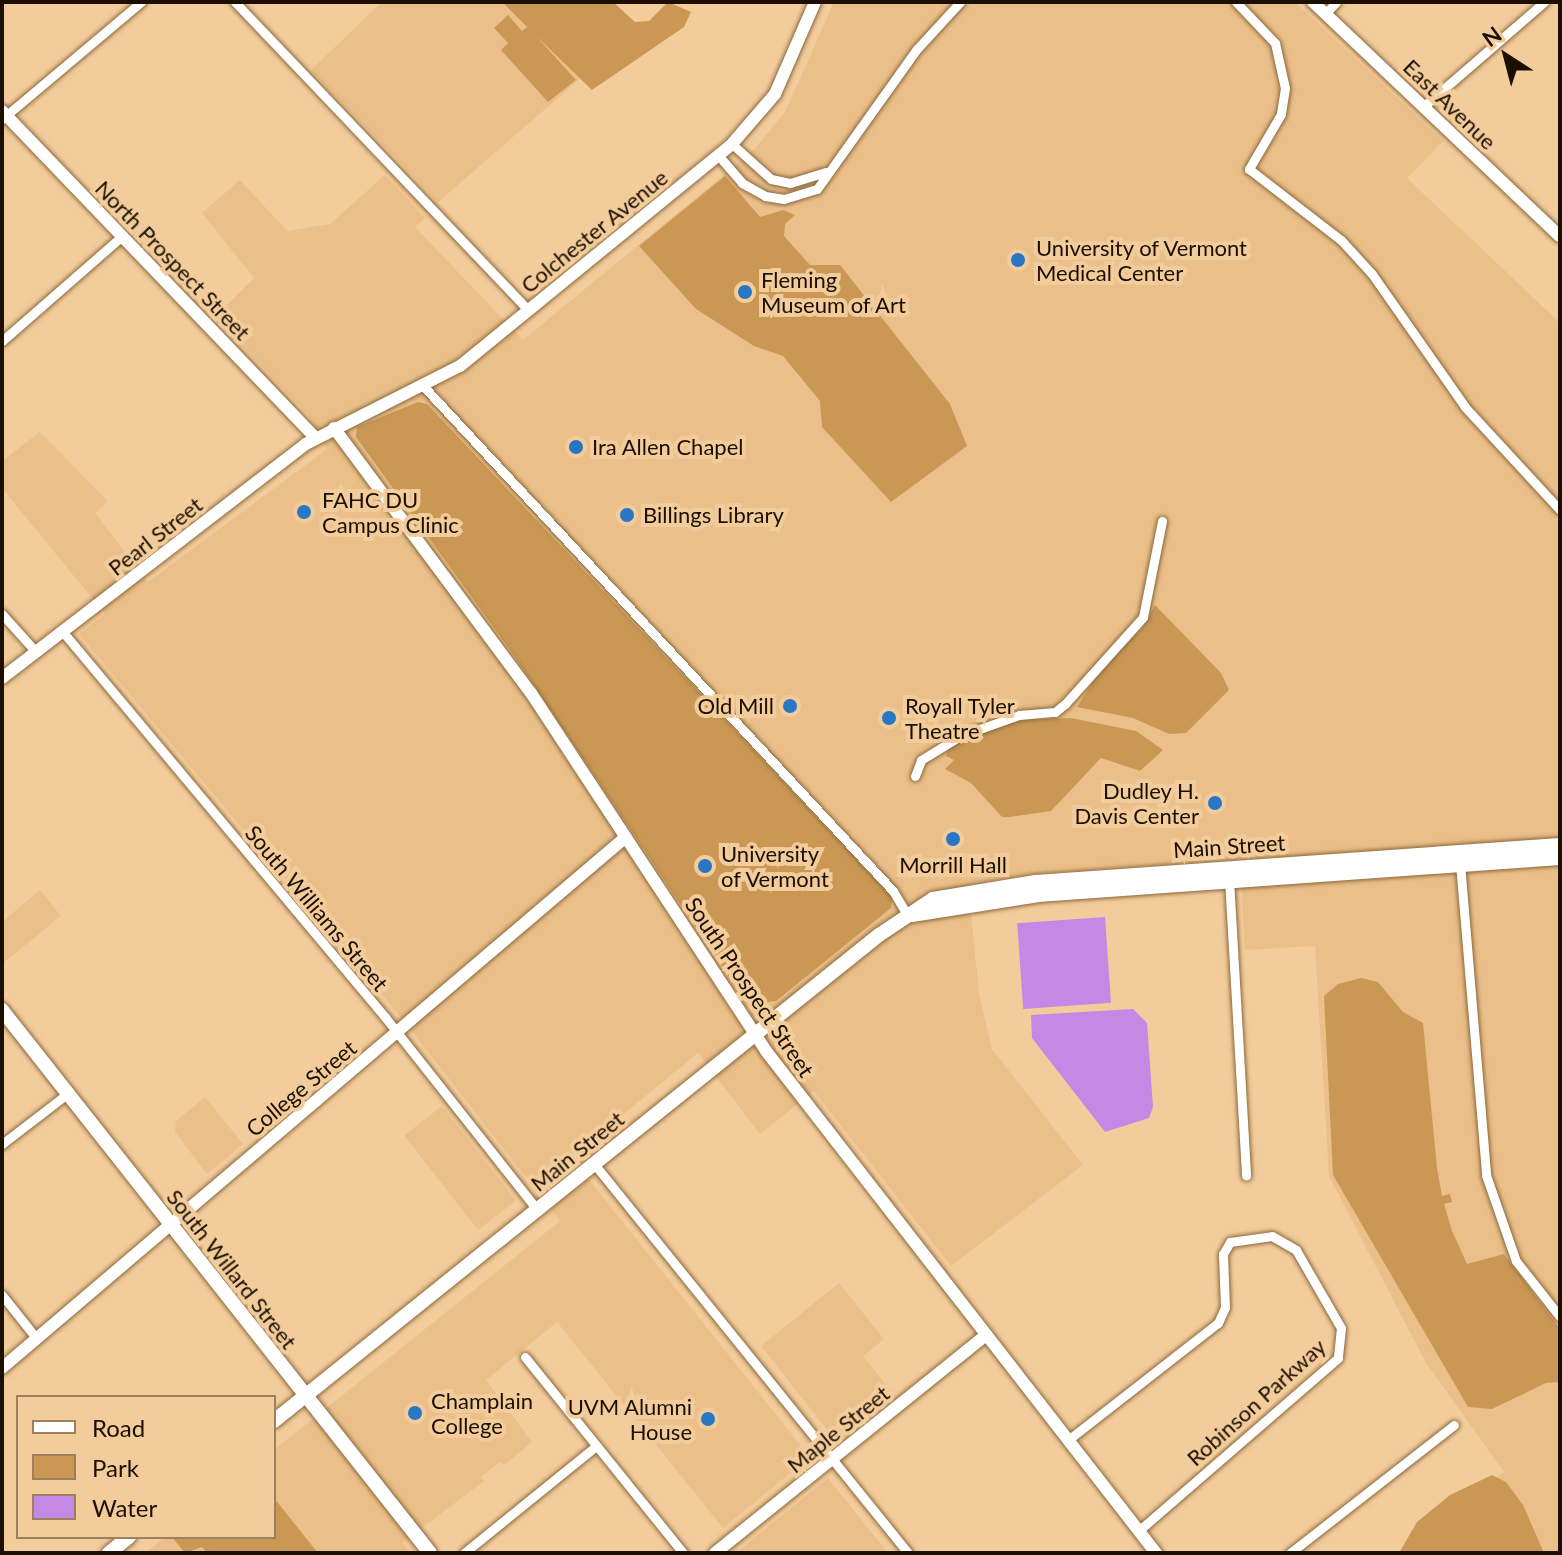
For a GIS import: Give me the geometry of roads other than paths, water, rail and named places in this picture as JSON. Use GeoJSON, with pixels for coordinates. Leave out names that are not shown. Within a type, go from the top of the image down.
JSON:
{"type":"FeatureCollection","features":[{"type":"Feature","properties":{"kind":"main road","name":"Main Street"},"geometry":{"type":"LineString","coordinates":[[276,1419],[908,916],[1038,895],[1228,875],[1460,858],[1560,845]]}},
{"type":"Feature","properties":{"kind":"main road","name":"Main Street"},"geometry":{"type":"LineString","coordinates":[[1460,858],[1560,858]]}},
{"type":"Feature","properties":{"kind":"main road","name":"South Willard Street"},"geometry":{"type":"LineString","coordinates":[[2,1010],[430,1553]]}},
{"type":"Feature","properties":{"kind":"main road"},"geometry":{"type":"LineString","coordinates":[[109,1553],[126,1539]]}},
{"type":"Feature","properties":{"kind":"street"},"geometry":{"type":"LineString","coordinates":[[4,115],[141,2]]}},
{"type":"Feature","properties":{"kind":"street"},"geometry":{"type":"LineString","coordinates":[[235,2],[528,310]]}},
{"type":"Feature","properties":{"kind":"street","name":"Colchester Avenue"},"geometry":{"type":"LineString","coordinates":[[334,428],[425,388],[528,310],[732,144],[775,94],[815,2]]}},
{"type":"Feature","properties":{"kind":"street"},"geometry":{"type":"LineString","coordinates":[[718,155],[742,183],[775,199],[817,189],[826,172],[917,49],[960,2]]}},
{"type":"Feature","properties":{"kind":"street"},"geometry":{"type":"LineString","coordinates":[[1236,2],[1275,43],[1285,88],[1281,114],[1249,169],[1341,240],[1372,274],[1465,407],[1560,510]]}},
{"type":"Feature","properties":{"kind":"street","name":"East Avenue"},"geometry":{"type":"LineString","coordinates":[[1313,2],[1560,234]]}},
{"type":"Feature","properties":{"kind":"street"},"geometry":{"type":"LineString","coordinates":[[1325,14],[1336,2]]}},
{"type":"Feature","properties":{"kind":"street"},"geometry":{"type":"LineString","coordinates":[[1424,106],[1544,2]]}},
{"type":"Feature","properties":{"kind":"street","name":"North Prospect Street"},"geometry":{"type":"LineString","coordinates":[[4,115],[316,438]]}},
{"type":"Feature","properties":{"kind":"street"},"geometry":{"type":"LineString","coordinates":[[732,144],[761,174],[783,183],[826,172]]}},
{"type":"Feature","properties":{"kind":"street"},"geometry":{"type":"LineString","coordinates":[[2,341],[122,236]]}},
{"type":"Feature","properties":{"kind":"street"},"geometry":{"type":"LineString","coordinates":[[425,388],[893,891],[908,916]]}},
{"type":"Feature","properties":{"kind":"street","name":"Pearl Street"},"geometry":{"type":"LineString","coordinates":[[2,678],[316,438],[334,428]]}},
{"type":"Feature","properties":{"kind":"street","name":"South Prospect Street"},"geometry":{"type":"LineString","coordinates":[[334,428],[482,624],[755,1035],[1156,1553]]}},
{"type":"Feature","properties":{"kind":"street"},"geometry":{"type":"LineString","coordinates":[[915,776],[921,760],[960,736],[1019,715],[1055,712],[1065,704],[1143,617],[1162,521]]}},
{"type":"Feature","properties":{"kind":"street"},"geometry":{"type":"LineString","coordinates":[[2,614],[36,652]]}},
{"type":"Feature","properties":{"kind":"street","name":"South Williams Street"},"geometry":{"type":"LineString","coordinates":[[63,632],[397,1032],[538,1211]]}},
{"type":"Feature","properties":{"kind":"street","name":"College Street"},"geometry":{"type":"LineString","coordinates":[[2,1368],[626,837]]}},
{"type":"Feature","properties":{"kind":"street"},"geometry":{"type":"LineString","coordinates":[[1460,858],[1486,1175],[1516,1261],[1560,1317]]}},
{"type":"Feature","properties":{"kind":"street"},"geometry":{"type":"LineString","coordinates":[[1228,875],[1246,1176]]}},
{"type":"Feature","properties":{"kind":"street"},"geometry":{"type":"LineString","coordinates":[[2,1144],[67,1094]]}},
{"type":"Feature","properties":{"kind":"street"},"geometry":{"type":"LineString","coordinates":[[595,1165],[908,1553]]}},
{"type":"Feature","properties":{"kind":"street","name":"Robinson Parkway"},"geometry":{"type":"LineString","coordinates":[[1068,1440],[1215,1327],[1225,1307],[1223,1254],[1230,1242],[1272,1236],[1294,1247],[1341,1328],[1338,1358],[1138,1531]]}},
{"type":"Feature","properties":{"kind":"street"},"geometry":{"type":"LineString","coordinates":[[2,1295],[37,1339]]}},
{"type":"Feature","properties":{"kind":"street","name":"Maple Street"},"geometry":{"type":"LineString","coordinates":[[715,1553],[986,1335]]}},
{"type":"Feature","properties":{"kind":"street"},"geometry":{"type":"LineString","coordinates":[[525,1357],[683,1553]]}},
{"type":"Feature","properties":{"kind":"street"},"geometry":{"type":"LineString","coordinates":[[1290,1553],[1454,1425]]}},
{"type":"Feature","properties":{"kind":"street"},"geometry":{"type":"LineString","coordinates":[[464,1553],[596,1446]]}},
{"type":"Feature","properties":{"kind":"water"},"geometry":{"type":"Polygon","coordinates":[[[1105,917],[1111,1003],[1023,1009],[1017,923],[1105,917]]]}},
{"type":"Feature","properties":{"kind":"water"},"geometry":{"type":"Polygon","coordinates":[[[1133,1009],[1147,1023],[1153,1107],[1149,1118],[1105,1132],[1032,1038],[1031,1015],[1133,1009]]]}},
{"type":"Feature","properties":{"kind":"place","name":"University of Vermont Medical Center"},"geometry":{"type":"Point","coordinates":[1018,260]}},
{"type":"Feature","properties":{"kind":"place","name":"Fleming Museum of Art"},"geometry":{"type":"Point","coordinates":[745,292]}},
{"type":"Feature","properties":{"kind":"place","name":"Ira Allen Chapel"},"geometry":{"type":"Point","coordinates":[576,447]}},
{"type":"Feature","properties":{"kind":"place","name":"FAHC DU Campus Clinic"},"geometry":{"type":"Point","coordinates":[304,512]}},
{"type":"Feature","properties":{"kind":"place","name":"Billings Library"},"geometry":{"type":"Point","coordinates":[627,515]}},
{"type":"Feature","properties":{"kind":"place","name":"Old Mill"},"geometry":{"type":"Point","coordinates":[790,706]}},
{"type":"Feature","properties":{"kind":"place","name":"Royall Tyler Theatre"},"geometry":{"type":"Point","coordinates":[889,718]}},
{"type":"Feature","properties":{"kind":"place","name":"Dudley H. Davis Center"},"geometry":{"type":"Point","coordinates":[1215,803]}},
{"type":"Feature","properties":{"kind":"place","name":"Morrill Hall"},"geometry":{"type":"Point","coordinates":[953,839]}},
{"type":"Feature","properties":{"kind":"place","name":"University of Vermont"},"geometry":{"type":"Point","coordinates":[705,866]}},
{"type":"Feature","properties":{"kind":"place","name":"Champlain College"},"geometry":{"type":"Point","coordinates":[415,1413]}},
{"type":"Feature","properties":{"kind":"place","name":"UVM Alumni House"},"geometry":{"type":"Point","coordinates":[708,1419]}}]}
